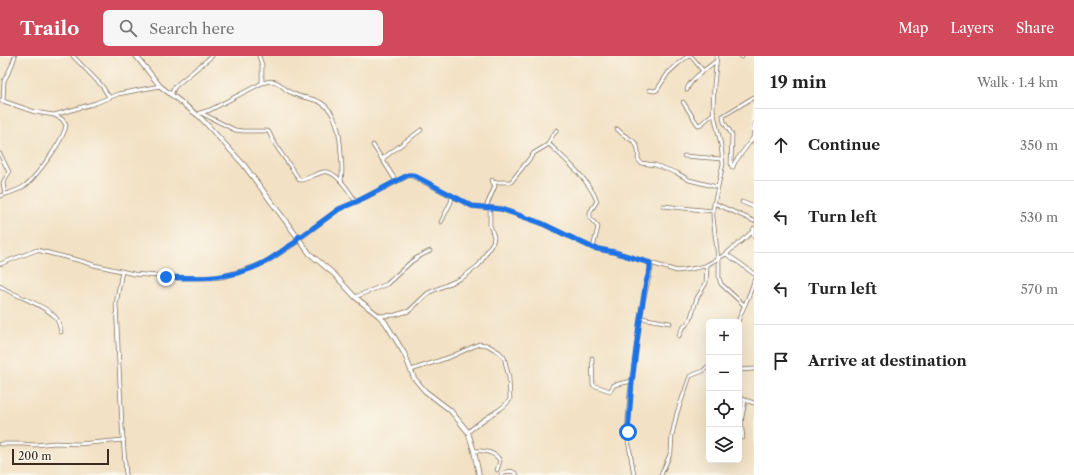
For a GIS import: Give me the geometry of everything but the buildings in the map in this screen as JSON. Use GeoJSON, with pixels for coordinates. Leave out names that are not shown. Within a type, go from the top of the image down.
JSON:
{"type":"FeatureCollection","features":[{"type":"Feature","properties":{"kind":"street"},"geometry":{"type":"LineString","coordinates":[[0,196],[17,191],[26,185],[40,169],[61,139],[66,125],[62,119],[54,115],[35,112],[2,101],[4,81],[15,56]]}},
{"type":"Feature","properties":{"kind":"street"},"geometry":{"type":"LineString","coordinates":[[73,56],[102,86],[109,97]]}},
{"type":"Feature","properties":{"kind":"street"},"geometry":{"type":"LineString","coordinates":[[136,56],[160,86],[200,117],[244,164],[298,240],[310,254],[334,274],[355,297],[379,316],[389,328],[419,384],[431,396],[450,410],[468,432],[479,475]]}},
{"type":"Feature","properties":{"kind":"street"},"geometry":{"type":"LineString","coordinates":[[171,95],[174,88],[179,83],[212,56]]}},
{"type":"Feature","properties":{"kind":"street"},"geometry":{"type":"LineString","coordinates":[[259,56],[262,65],[262,83]]}},
{"type":"Feature","properties":{"kind":"street"},"geometry":{"type":"LineString","coordinates":[[649,90],[657,90],[668,74],[688,56],[692,57],[704,71]]}},
{"type":"Feature","properties":{"kind":"street"},"geometry":{"type":"LineString","coordinates":[[717,56],[714,85],[714,113],[721,145],[722,166],[713,211],[719,278],[721,284],[744,305]]}},
{"type":"Feature","properties":{"kind":"street"},"geometry":{"type":"LineString","coordinates":[[687,90],[688,86],[716,62]]}},
{"type":"Feature","properties":{"kind":"street"},"geometry":{"type":"LineString","coordinates":[[200,113],[210,110],[262,83],[270,80],[276,81],[293,94],[319,102],[327,107],[333,116],[340,132],[343,165],[340,181]]}},
{"type":"Feature","properties":{"kind":"street"},"geometry":{"type":"LineString","coordinates":[[54,115],[96,103],[118,94],[160,86]]}},
{"type":"Feature","properties":{"kind":"street"},"geometry":{"type":"LineString","coordinates":[[754,97],[723,116],[725,124],[732,135],[732,167],[754,138],[754,124]]}},
{"type":"Feature","properties":{"kind":"street"},"geometry":{"type":"LineString","coordinates":[[683,102],[698,125],[714,113]]}},
{"type":"Feature","properties":{"kind":"street"},"geometry":{"type":"LineString","coordinates":[[192,112],[206,114],[235,130],[243,132],[269,132],[281,155],[289,164],[299,180],[324,171],[335,174],[356,202]]}},
{"type":"Feature","properties":{"kind":"street"},"geometry":{"type":"LineString","coordinates":[[617,129],[638,145],[638,159],[641,163],[655,165],[677,173],[689,180],[717,187]]}},
{"type":"Feature","properties":{"kind":"street"},"geometry":{"type":"LineString","coordinates":[[382,159],[421,130]]}},
{"type":"Feature","properties":{"kind":"street"},"geometry":{"type":"LineString","coordinates":[[379,316],[395,315],[409,311],[428,293],[462,278],[479,265],[493,242],[494,237],[490,225],[488,207],[495,186],[493,182],[510,182],[534,153],[548,144],[552,136],[558,130]]}},
{"type":"Feature","properties":{"kind":"street"},"geometry":{"type":"LineString","coordinates":[[548,144],[550,144],[565,159],[594,194],[596,201],[590,212],[590,218],[598,227],[593,248]]}},
{"type":"Feature","properties":{"kind":"street"},"geometry":{"type":"LineString","coordinates":[[373,145],[396,181]]}},
{"type":"Feature","properties":{"kind":"street"},"geometry":{"type":"LineString","coordinates":[[0,154],[9,172],[3,183],[5,194]]}},
{"type":"Feature","properties":{"kind":"street"},"geometry":{"type":"LineString","coordinates":[[684,156],[722,159]]}},
{"type":"Feature","properties":{"kind":"street"},"geometry":{"type":"LineString","coordinates":[[0,264],[38,250],[94,265],[151,276],[183,278],[222,277],[266,262],[339,209],[356,202],[408,175],[413,175],[472,206],[501,209],[541,223],[593,248],[614,252],[658,266],[681,271],[707,265],[726,254],[752,232],[754,228]]}},
{"type":"Feature","properties":{"kind":"street"},"geometry":{"type":"LineString","coordinates":[[441,222],[451,202],[452,196]]}},
{"type":"Feature","properties":{"kind":"street"},"geometry":{"type":"LineString","coordinates":[[742,202],[754,207]]}},
{"type":"Feature","properties":{"kind":"street"},"geometry":{"type":"LineString","coordinates":[[714,203],[754,221]]}},
{"type":"Feature","properties":{"kind":"street"},"geometry":{"type":"LineString","coordinates":[[663,206],[713,211]]}},
{"type":"Feature","properties":{"kind":"street"},"geometry":{"type":"LineString","coordinates":[[752,232],[754,237]]}},
{"type":"Feature","properties":{"kind":"street"},"geometry":{"type":"LineString","coordinates":[[355,297],[387,284],[412,261],[430,251]]}},
{"type":"Feature","properties":{"kind":"street"},"geometry":{"type":"LineString","coordinates":[[726,254],[754,274]]}},
{"type":"Feature","properties":{"kind":"street"},"geometry":{"type":"LineString","coordinates":[[634,475],[627,434],[639,326],[650,263]]}},
{"type":"Feature","properties":{"kind":"street"},"geometry":{"type":"LineString","coordinates":[[679,336],[681,329],[690,320],[697,298],[705,287],[707,265]]}},
{"type":"Feature","properties":{"kind":"street"},"geometry":{"type":"LineString","coordinates":[[650,269],[658,266]]}},
{"type":"Feature","properties":{"kind":"street"},"geometry":{"type":"LineString","coordinates":[[122,271],[116,304],[126,475]]}},
{"type":"Feature","properties":{"kind":"street"},"geometry":{"type":"LineString","coordinates":[[739,319],[754,280]]}},
{"type":"Feature","properties":{"kind":"street"},"geometry":{"type":"LineString","coordinates":[[0,286],[54,316],[60,325],[61,332]]}},
{"type":"Feature","properties":{"kind":"street"},"geometry":{"type":"LineString","coordinates":[[641,318],[670,323]]}},
{"type":"Feature","properties":{"kind":"street"},"geometry":{"type":"LineString","coordinates":[[411,370],[450,357],[479,344],[487,345],[502,355],[508,370],[510,399],[499,410],[477,424],[468,432]]}},
{"type":"Feature","properties":{"kind":"street"},"geometry":{"type":"LineString","coordinates":[[592,358],[593,385],[610,391],[614,385],[632,381]]}},
{"type":"Feature","properties":{"kind":"street"},"geometry":{"type":"LineString","coordinates":[[661,475],[671,452],[672,435],[677,413],[690,376],[703,371],[706,368]]}},
{"type":"Feature","properties":{"kind":"street"},"geometry":{"type":"LineString","coordinates":[[742,370],[754,369]]}},
{"type":"Feature","properties":{"kind":"street"},"geometry":{"type":"LineString","coordinates":[[742,400],[754,403]]}},
{"type":"Feature","properties":{"kind":"street"},"geometry":{"type":"LineString","coordinates":[[743,438],[741,422],[745,401]]}},
{"type":"Feature","properties":{"kind":"street"},"geometry":{"type":"LineString","coordinates":[[0,444],[78,444],[124,440]]}},
{"type":"Feature","properties":{"kind":"street"},"geometry":{"type":"LineString","coordinates":[[474,451],[487,451],[498,457],[500,461],[497,470]]}},
{"type":"Feature","properties":{"kind":"street"},"geometry":{"type":"LineString","coordinates":[[501,475],[509,471],[514,472],[517,475]]}},
{"type":"Feature","properties":{"kind":"route"},"geometry":{"type":"LineString","coordinates":[[166,277],[222,277],[254,267],[266,262],[296,242],[298,237],[301,237],[339,209],[358,201],[408,175],[413,175],[472,206],[501,209],[541,223],[593,248],[614,252],[650,263],[641,309],[632,376],[628,432]]}}]}
